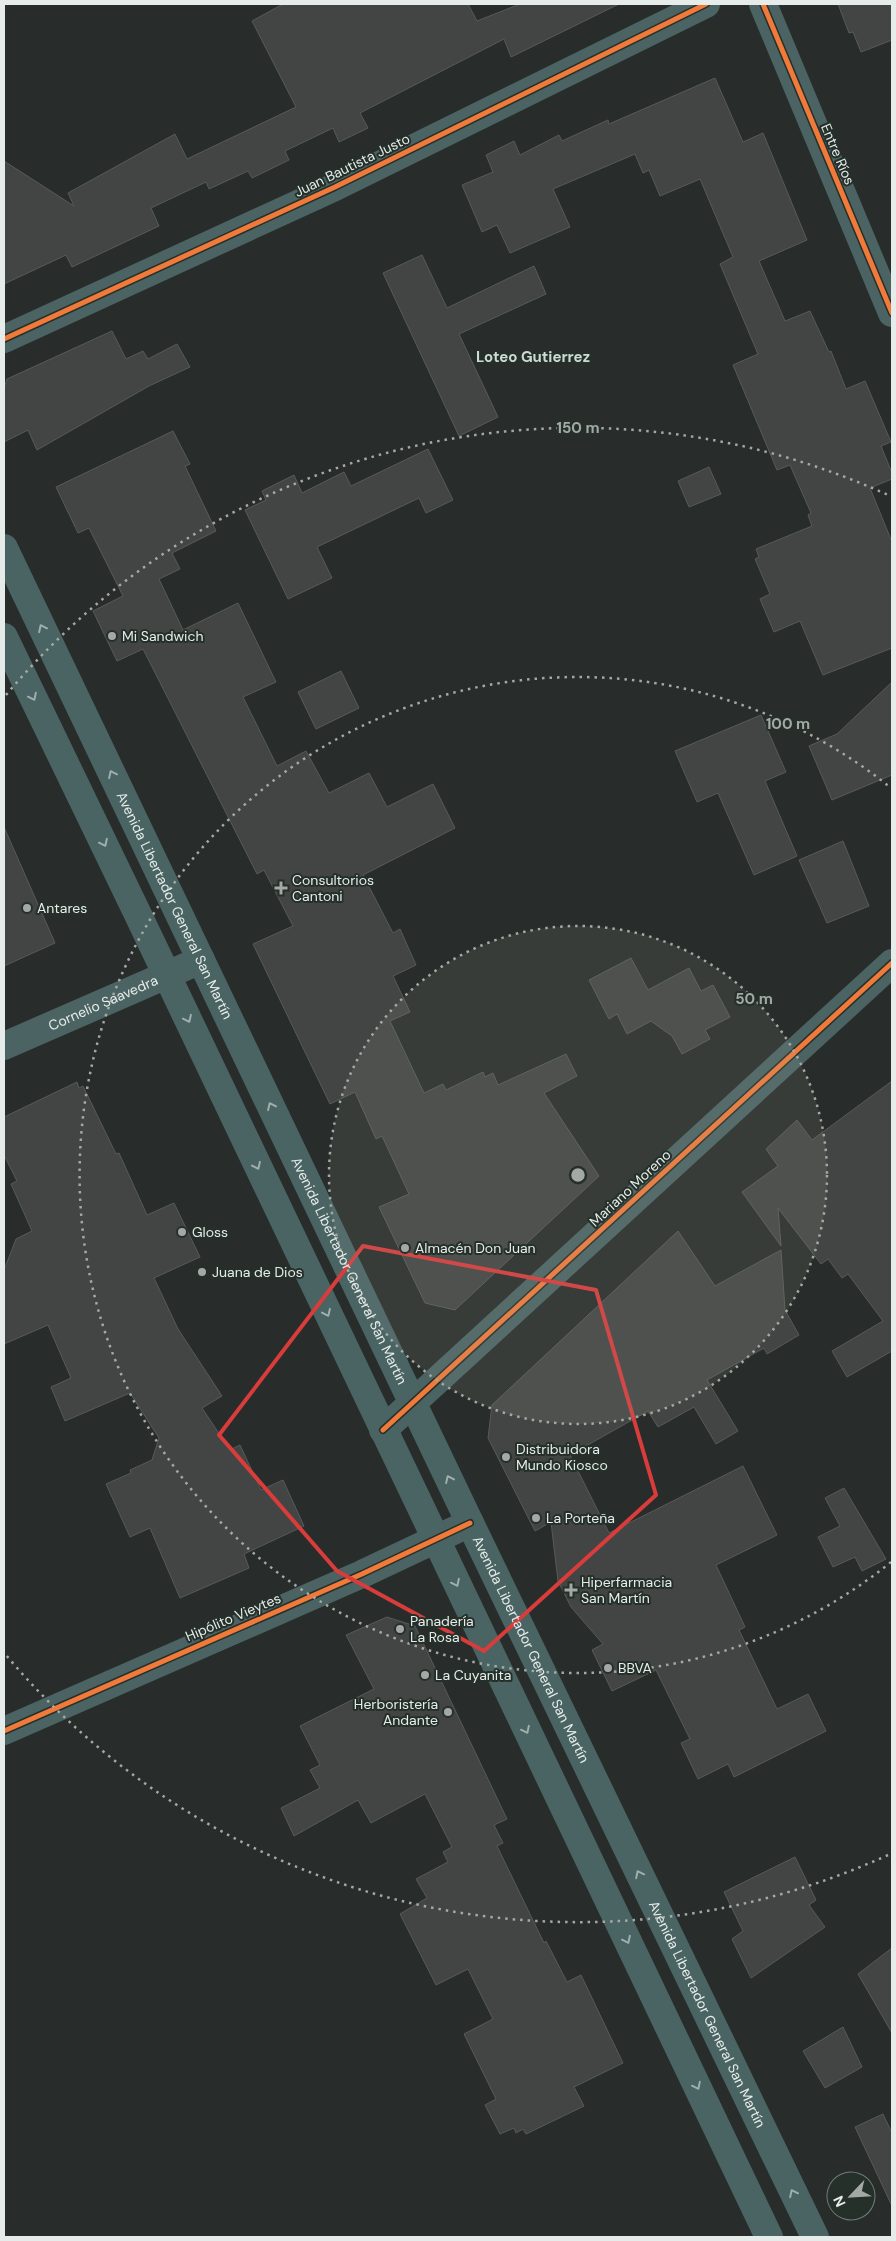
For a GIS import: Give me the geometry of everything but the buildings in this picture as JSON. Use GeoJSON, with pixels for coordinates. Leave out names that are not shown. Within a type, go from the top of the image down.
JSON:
{"type":"FeatureCollection","features":[{"type":"Feature","properties":{"kind":"main road","name":"Avenida Libertador General San Martín"},"geometry":{"type":"LineString","coordinates":[[4,548],[814,2237]]}},
{"type":"Feature","properties":{"kind":"main road"},"geometry":{"type":"LineString","coordinates":[[4,637],[168,975],[435,1540],[770,2237]]}},
{"type":"Feature","properties":{"kind":"street","name":"Juan Bautista Justo"},"geometry":{"type":"LineString","coordinates":[[4,339],[335,187],[706,4]]}},
{"type":"Feature","properties":{"kind":"street","name":"Entre Ríos"},"geometry":{"type":"LineString","coordinates":[[763,4],[892,313]]}},
{"type":"Feature","properties":{"kind":"street","name":"Cornelio Saavedra"},"geometry":{"type":"LineString","coordinates":[[4,1046],[201,960]]}},
{"type":"Feature","properties":{"kind":"street","name":"Mariano Moreno"},"geometry":{"type":"LineString","coordinates":[[383,1430],[892,963]]}},
{"type":"Feature","properties":{"kind":"street","name":"Hipólito Vieytes"},"geometry":{"type":"LineString","coordinates":[[4,1731],[362,1574],[470,1523]]}},
{"type":"Feature","properties":{"kind":"highlighted area"},"geometry":{"type":"Polygon","coordinates":[[[363,1246],[596,1290],[656,1495],[484,1651],[337,1571],[219,1435],[363,1246]]]}},
{"type":"Feature","properties":{"kind":"cycle path"},"geometry":{"type":"LineString","coordinates":[[4,339],[335,187],[706,4]]}},
{"type":"Feature","properties":{"kind":"cycle path"},"geometry":{"type":"LineString","coordinates":[[763,4],[892,313]]}},
{"type":"Feature","properties":{"kind":"cycle path"},"geometry":{"type":"LineString","coordinates":[[383,1430],[892,963]]}},
{"type":"Feature","properties":{"kind":"cycle path"},"geometry":{"type":"LineString","coordinates":[[4,1731],[362,1574],[470,1523]]}},
{"type":"Feature","properties":{"kind":"place","name":"Mi Sandwich"},"geometry":{"type":"Point","coordinates":[112,636]}},
{"type":"Feature","properties":{"kind":"place","name":"Consultorios Cantoni"},"geometry":{"type":"Point","coordinates":[281,888]}},
{"type":"Feature","properties":{"kind":"place","name":"Antares"},"geometry":{"type":"Point","coordinates":[27,908]}},
{"type":"Feature","properties":{"kind":"place","name":"Gloss"},"geometry":{"type":"Point","coordinates":[182,1232]}},
{"type":"Feature","properties":{"kind":"place","name":"Almacén Don Juan"},"geometry":{"type":"Point","coordinates":[405,1248]}},
{"type":"Feature","properties":{"kind":"place","name":"Juana de Dios"},"geometry":{"type":"Point","coordinates":[202,1272]}},
{"type":"Feature","properties":{"kind":"place","name":"Distribuidora Mundo Kiosco"},"geometry":{"type":"Point","coordinates":[506,1457]}},
{"type":"Feature","properties":{"kind":"place","name":"La Porteña"},"geometry":{"type":"Point","coordinates":[536,1518]}},
{"type":"Feature","properties":{"kind":"place","name":"Hiperfarmacia San Martín"},"geometry":{"type":"Point","coordinates":[571,1590]}},
{"type":"Feature","properties":{"kind":"place","name":"Panadería La Rosa"},"geometry":{"type":"Point","coordinates":[400,1629]}},
{"type":"Feature","properties":{"kind":"place","name":"BBVA"},"geometry":{"type":"Point","coordinates":[608,1668]}},
{"type":"Feature","properties":{"kind":"place","name":"La Cuyanita"},"geometry":{"type":"Point","coordinates":[425,1675]}},
{"type":"Feature","properties":{"kind":"place","name":"Herboristería Andante"},"geometry":{"type":"Point","coordinates":[448,1712]}},
{"type":"Feature","properties":{"kind":"district","name":"Loteo Gutierrez"},"geometry":{"type":"Point","coordinates":[533,357]}}]}
